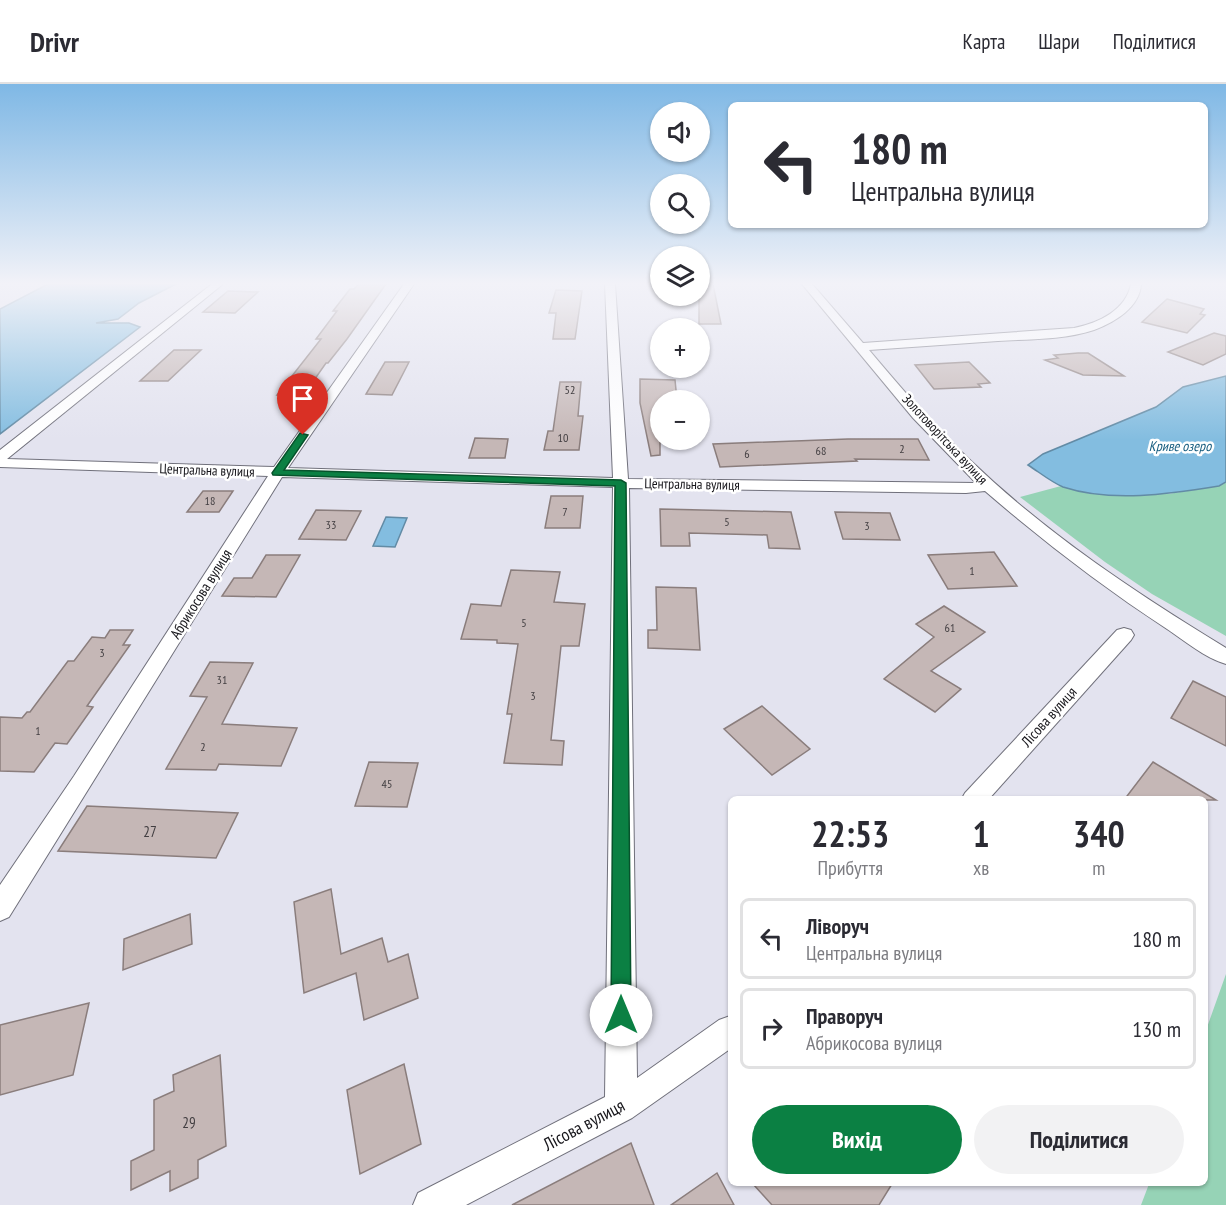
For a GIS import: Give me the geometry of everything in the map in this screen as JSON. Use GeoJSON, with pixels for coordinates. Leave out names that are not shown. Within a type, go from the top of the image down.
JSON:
{"type":"FeatureCollection","features":[{"type":"Feature","properties":{"kind":"street"},"geometry":{"type":"LineString","coordinates":[[0,457],[152,336]]}},
{"type":"Feature","properties":{"kind":"street","name":"Абрикосова вулиця"},"geometry":{"type":"LineString","coordinates":[[0,908],[82,783],[277,473],[372,336]]}},
{"type":"Feature","properties":{"kind":"street"},"geometry":{"type":"LineString","coordinates":[[613,336],[621,483],[621,1107]]}},
{"type":"Feature","properties":{"kind":"street","name":"Золотоворітська вулиця"},"geometry":{"type":"LineString","coordinates":[[852,336],[937,434],[989,486],[1102,575],[1226,657]]}},
{"type":"Feature","properties":{"kind":"street"},"geometry":{"type":"LineString","coordinates":[[861,347],[1023,336]]}},
{"type":"Feature","properties":{"kind":"street","name":"Центральна вулиця"},"geometry":{"type":"LineString","coordinates":[[0,463],[621,483],[966,488],[989,486]]}},
{"type":"Feature","properties":{"kind":"street","name":"Лісова вулиця"},"geometry":{"type":"LineString","coordinates":[[978,796],[1124,635]]}},
{"type":"Feature","properties":{"kind":"street","name":"Лісова вулиця"},"geometry":{"type":"LineString","coordinates":[[430,1205],[621,1107],[700,1056],[728,1033]]}},
{"type":"Feature","properties":{"kind":"green space"},"geometry":{"type":"Polygon","coordinates":[[[1226,482],[1226,636],[1152,594],[1105,562],[1020,497],[1061,486],[1091,494],[1168,494],[1219,486],[1226,482]]]}},
{"type":"Feature","properties":{"kind":"green space"},"geometry":{"type":"Polygon","coordinates":[[[1226,974],[1226,1205],[1141,1205],[1148,1186],[1208,1186],[1208,1025],[1226,974]]]}},
{"type":"Feature","properties":{"kind":"water"},"geometry":{"type":"Polygon","coordinates":[[[0,336],[128,336],[0,434],[0,336]]]}},
{"type":"Feature","properties":{"kind":"water","name":"Криве озеро"},"geometry":{"type":"Polygon","coordinates":[[[1226,376],[1226,482],[1219,486],[1141,496],[1101,495],[1063,487],[1028,465],[1043,454],[1156,407],[1183,387],[1226,376]]]}},
{"type":"Feature","properties":{"kind":"water"},"geometry":{"type":"Polygon","coordinates":[[[386,517],[407,518],[395,547],[373,546],[386,517]]]}},
{"type":"Feature","properties":{"kind":"building"},"geometry":{"type":"Polygon","coordinates":[[[318,336],[349,336],[326,363],[303,396],[277,395],[321,339],[316,339],[318,336]]]}},
{"type":"Feature","properties":{"kind":"building"},"geometry":{"type":"Polygon","coordinates":[[[553,336],[575,336],[575,339],[553,339],[553,336]]]}},
{"type":"Feature","properties":{"kind":"building"},"geometry":{"type":"Polygon","coordinates":[[[1206,336],[1226,336],[1226,354],[1203,365],[1168,352],[1206,336]]]}},
{"type":"Feature","properties":{"kind":"building"},"geometry":{"type":"Polygon","coordinates":[[[174,350],[201,350],[168,381],[140,381],[174,350]]]}},
{"type":"Feature","properties":{"kind":"building"},"geometry":{"type":"Polygon","coordinates":[[[1088,353],[1124,376],[1083,375],[1045,360],[1058,358],[1054,355],[1088,353]]]}},
{"type":"Feature","properties":{"kind":"building"},"geometry":{"type":"Polygon","coordinates":[[[385,362],[409,362],[392,395],[366,394],[385,362]]]}},
{"type":"Feature","properties":{"kind":"building"},"geometry":{"type":"Polygon","coordinates":[[[969,362],[990,383],[978,384],[981,387],[934,389],[915,365],[969,362]]]}},
{"type":"Feature","properties":{"kind":"building"},"geometry":{"type":"Polygon","coordinates":[[[640,379],[675,380],[676,390],[650,390],[650,450],[660,450],[660,455],[651,456],[640,403],[640,379]]]}},
{"type":"Feature","properties":{"kind":"building"},"geometry":{"type":"Polygon","coordinates":[[[560,382],[581,382],[578,416],[583,416],[579,450],[544,450],[548,431],[553,431],[560,382]]]}},
{"type":"Feature","properties":{"kind":"building"},"geometry":{"type":"Polygon","coordinates":[[[475,438],[508,439],[505,458],[469,458],[475,438]]]}},
{"type":"Feature","properties":{"kind":"building"},"geometry":{"type":"Polygon","coordinates":[[[918,439],[929,460],[855,459],[857,461],[720,467],[713,444],[918,439]]]}},
{"type":"Feature","properties":{"kind":"building"},"geometry":{"type":"Polygon","coordinates":[[[203,491],[233,491],[219,512],[187,512],[203,491]]]}},
{"type":"Feature","properties":{"kind":"building"},"geometry":{"type":"Polygon","coordinates":[[[551,496],[583,496],[580,528],[545,528],[551,496]]]}},
{"type":"Feature","properties":{"kind":"building"},"geometry":{"type":"Polygon","coordinates":[[[660,509],[791,512],[800,549],[769,548],[767,535],[689,533],[690,546],[661,546],[660,509]]]}},
{"type":"Feature","properties":{"kind":"building"},"geometry":{"type":"Polygon","coordinates":[[[316,510],[361,511],[346,540],[299,539],[316,510]]]}},
{"type":"Feature","properties":{"kind":"building"},"geometry":{"type":"Polygon","coordinates":[[[835,512],[890,513],[900,540],[843,539],[835,512]]]}},
{"type":"Feature","properties":{"kind":"building"},"geometry":{"type":"Polygon","coordinates":[[[994,552],[1017,586],[948,589],[928,555],[994,552]]]}},
{"type":"Feature","properties":{"kind":"building"},"geometry":{"type":"Polygon","coordinates":[[[266,555],[300,555],[276,597],[222,596],[234,578],[252,578],[266,555]]]}},
{"type":"Feature","properties":{"kind":"building"},"geometry":{"type":"Polygon","coordinates":[[[511,570],[560,572],[554,602],[585,604],[579,646],[561,646],[551,740],[564,741],[562,765],[504,763],[512,714],[507,714],[518,644],[497,643],[497,640],[461,639],[471,604],[501,606],[511,570]]]}},
{"type":"Feature","properties":{"kind":"building"},"geometry":{"type":"Polygon","coordinates":[[[656,587],[696,588],[700,650],[648,648],[648,630],[657,630],[656,587]]]}},
{"type":"Feature","properties":{"kind":"building"},"geometry":{"type":"Polygon","coordinates":[[[944,606],[985,632],[931,671],[961,689],[935,712],[884,679],[934,637],[916,624],[944,606]]]}},
{"type":"Feature","properties":{"kind":"building"},"geometry":{"type":"Polygon","coordinates":[[[110,630],[133,630],[123,645],[130,645],[87,706],[93,707],[67,744],[55,743],[34,772],[0,771],[0,717],[22,718],[30,712],[68,661],[74,661],[92,637],[105,638],[110,630]]]}},
{"type":"Feature","properties":{"kind":"building"},"geometry":{"type":"Polygon","coordinates":[[[210,662],[253,663],[222,724],[297,728],[281,766],[219,764],[216,770],[166,769],[207,697],[190,696],[210,662]]]}},
{"type":"Feature","properties":{"kind":"building"},"geometry":{"type":"Polygon","coordinates":[[[1193,681],[1226,697],[1226,746],[1171,718],[1193,681]]]}},
{"type":"Feature","properties":{"kind":"building"},"geometry":{"type":"Polygon","coordinates":[[[762,706],[810,749],[772,775],[724,729],[762,706]]]}},
{"type":"Feature","properties":{"kind":"building"},"geometry":{"type":"Polygon","coordinates":[[[369,762],[418,763],[407,807],[355,806],[369,762]]]}},
{"type":"Feature","properties":{"kind":"building"},"geometry":{"type":"Polygon","coordinates":[[[1153,762],[1216,800],[1208,800],[1208,796],[1127,796],[1153,762]]]}},
{"type":"Feature","properties":{"kind":"building"},"geometry":{"type":"Polygon","coordinates":[[[87,806],[238,813],[216,858],[58,851],[87,806]]]}},
{"type":"Feature","properties":{"kind":"building"},"geometry":{"type":"Polygon","coordinates":[[[331,889],[341,954],[382,938],[388,962],[408,954],[418,998],[364,1020],[356,973],[304,993],[294,902],[331,889]]]}},
{"type":"Feature","properties":{"kind":"building"},"geometry":{"type":"Polygon","coordinates":[[[190,914],[192,944],[123,970],[124,939],[190,914]]]}},
{"type":"Feature","properties":{"kind":"building"},"geometry":{"type":"Polygon","coordinates":[[[89,1003],[73,1075],[0,1095],[0,1025],[89,1003]]]}},
{"type":"Feature","properties":{"kind":"building"},"geometry":{"type":"Polygon","coordinates":[[[220,1055],[226,1146],[198,1160],[198,1178],[170,1191],[170,1171],[131,1190],[131,1161],[154,1150],[154,1100],[174,1091],[173,1075],[220,1055]]]}},
{"type":"Feature","properties":{"kind":"building"},"geometry":{"type":"Polygon","coordinates":[[[404,1064],[421,1144],[360,1174],[347,1090],[404,1064]]]}},
{"type":"Feature","properties":{"kind":"building"},"geometry":{"type":"Polygon","coordinates":[[[631,1143],[654,1205],[512,1205],[631,1143]]]}},
{"type":"Feature","properties":{"kind":"building"},"geometry":{"type":"Polygon","coordinates":[[[717,1173],[734,1205],[671,1205],[717,1173]]]}},
{"type":"Feature","properties":{"kind":"building"},"geometry":{"type":"Polygon","coordinates":[[[755,1186],[891,1186],[879,1205],[772,1205],[755,1186]]]}},
{"type":"Feature","properties":{"kind":"route"},"geometry":{"type":"LineString","coordinates":[[303,435],[277,473],[621,483],[621,1015]]}}]}
